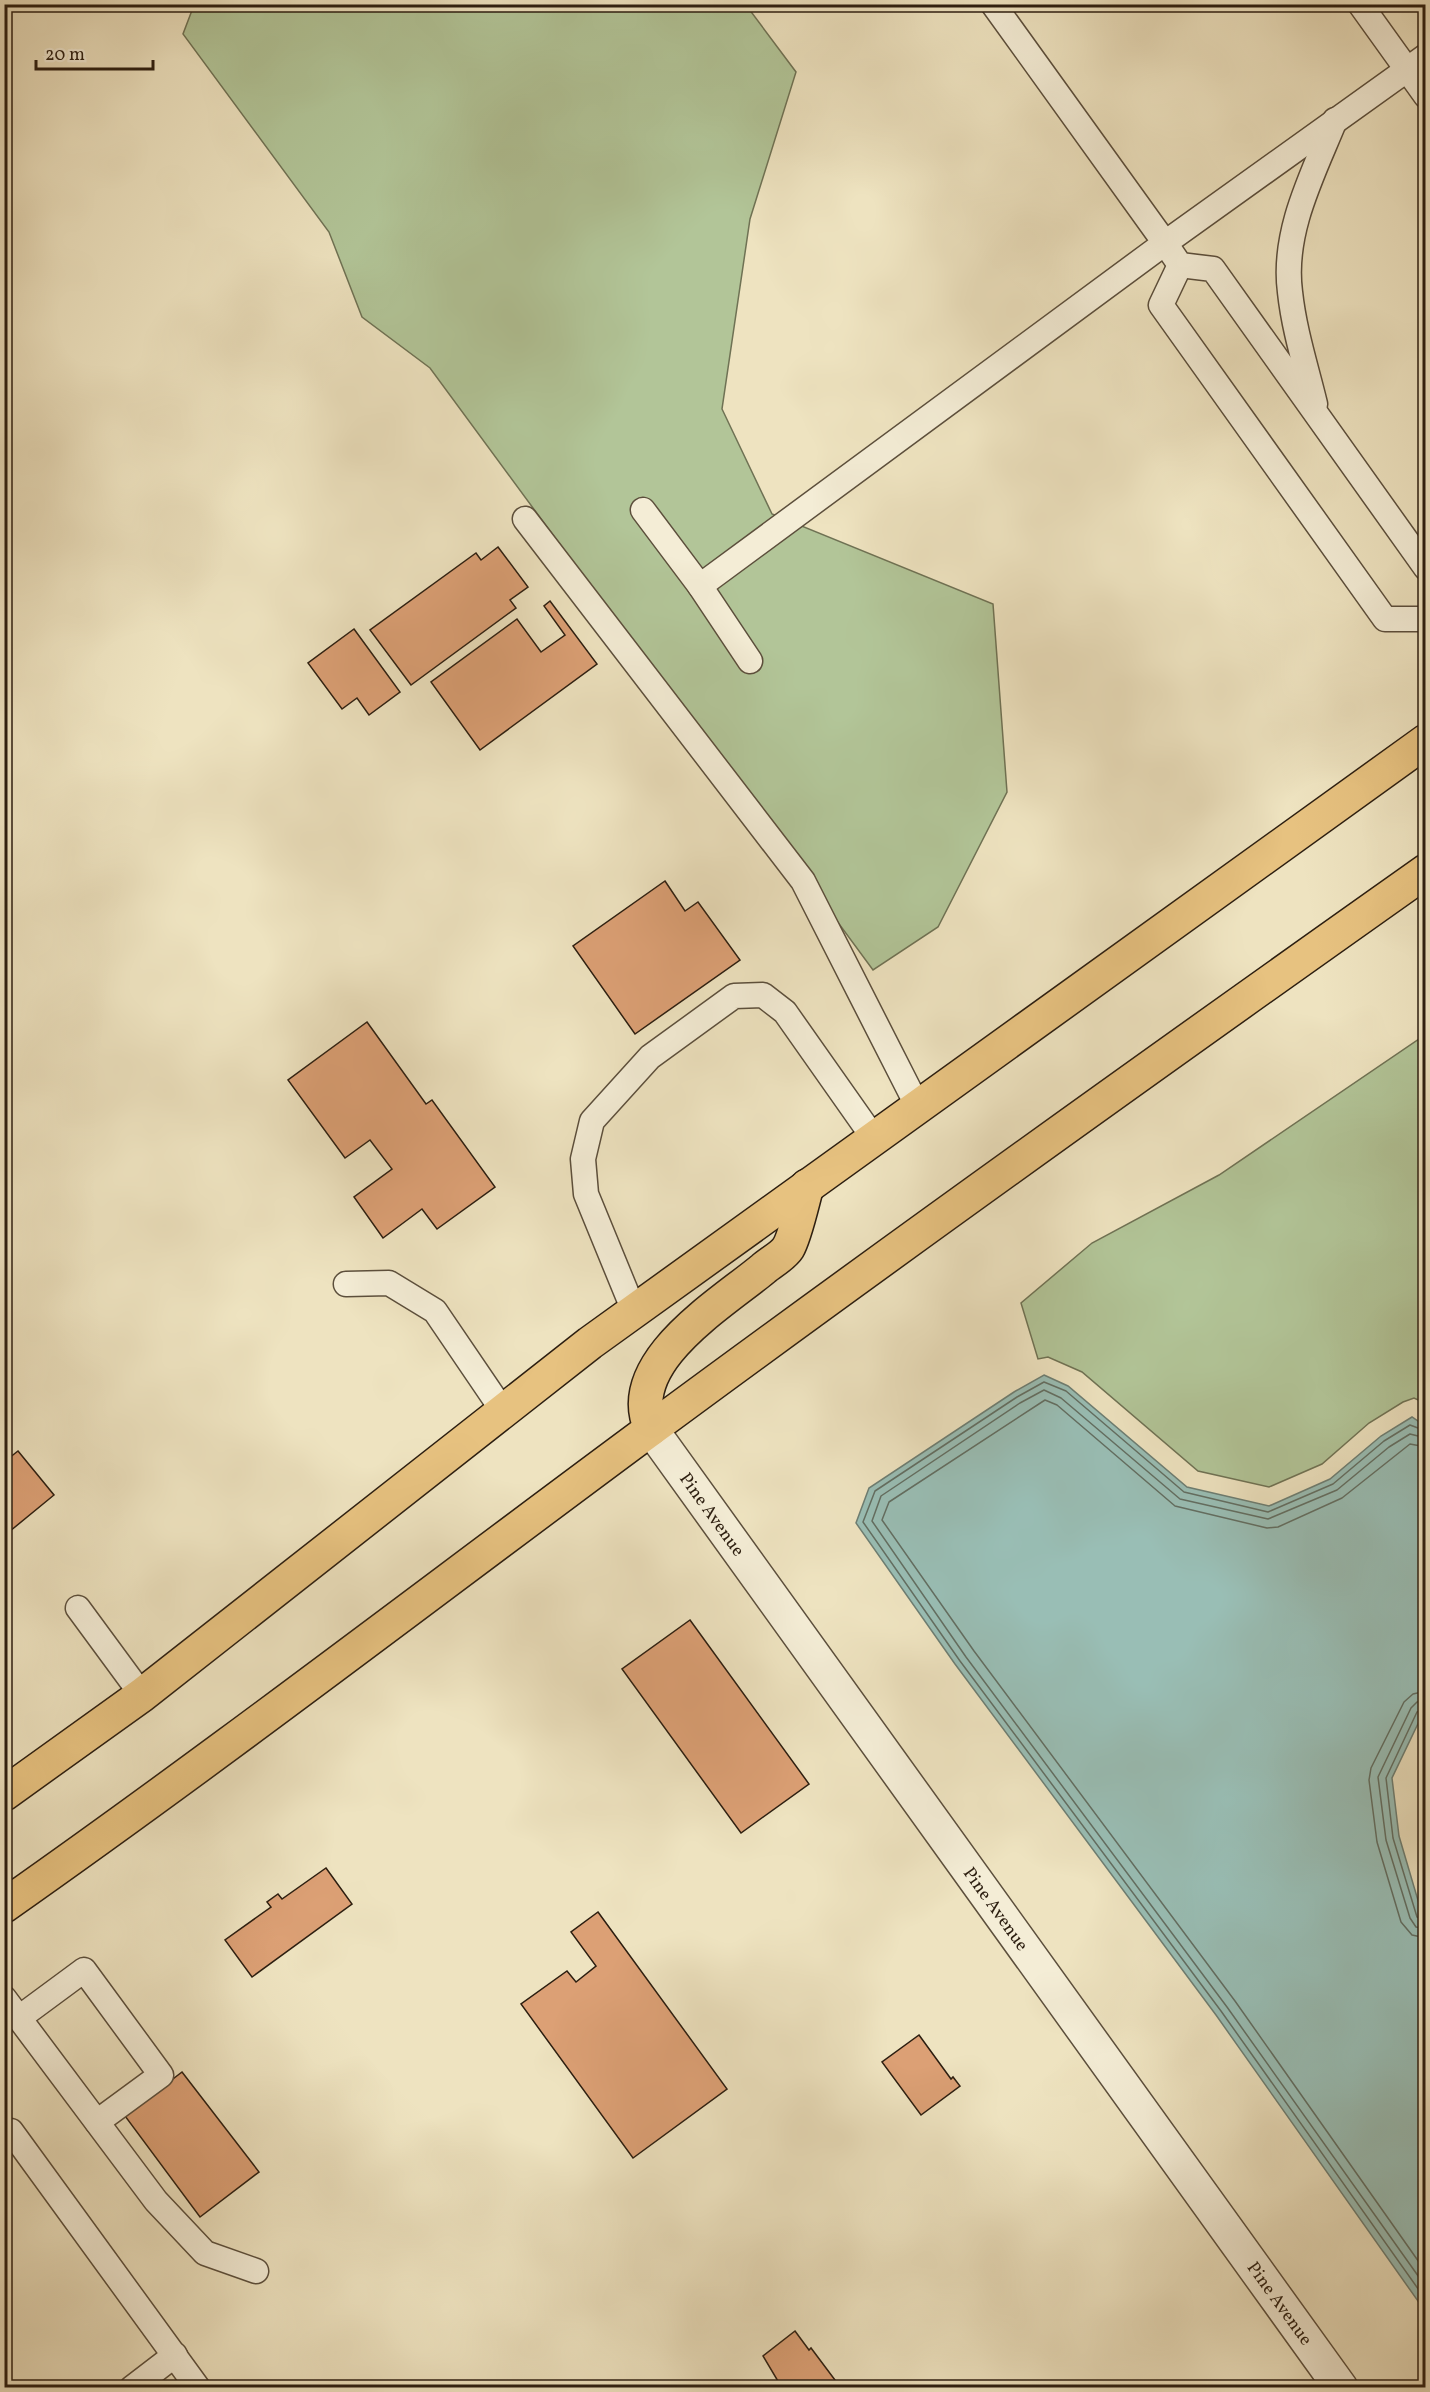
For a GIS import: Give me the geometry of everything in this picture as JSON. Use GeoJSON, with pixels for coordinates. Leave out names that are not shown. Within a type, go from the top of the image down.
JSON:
{"type":"FeatureCollection","features":[{"type":"Feature","properties":{"kind":"main road"},"geometry":{"type":"LineString","coordinates":[[4,1794],[142,1695],[634,1311],[1425,741]]}},
{"type":"Feature","properties":{"kind":"main road"},"geometry":{"type":"LineString","coordinates":[[4,1906],[175,1786],[651,1429],[962,1201],[1425,871]]}},
{"type":"Feature","properties":{"kind":"main road"},"geometry":{"type":"LineString","coordinates":[[651,1429],[644,1415],[648,1386],[660,1358],[693,1324],[788,1248],[807,1186]]}},
{"type":"Feature","properties":{"kind":"street","name":"Pine Avenue"},"geometry":{"type":"LineString","coordinates":[[651,1429],[1341,2388]]}},
{"type":"Feature","properties":{"kind":"lane"},"geometry":{"type":"LineString","coordinates":[[993,4],[1180,265],[1213,270],[1425,568]]}},
{"type":"Feature","properties":{"kind":"lane"},"geometry":{"type":"LineString","coordinates":[[1360,4],[1425,96]]}},
{"type":"Feature","properties":{"kind":"lane"},"geometry":{"type":"LineString","coordinates":[[700,586],[1165,243],[1425,56]]}},
{"type":"Feature","properties":{"kind":"lane"},"geometry":{"type":"LineString","coordinates":[[1319,418],[1291,300],[1289,265],[1299,208],[1335,120]]}},
{"type":"Feature","properties":{"kind":"lane"},"geometry":{"type":"LineString","coordinates":[[1180,265],[1161,305],[1385,619],[1425,619]]}},
{"type":"Feature","properties":{"kind":"lane"},"geometry":{"type":"LineString","coordinates":[[644,510],[700,586],[750,661]]}},
{"type":"Feature","properties":{"kind":"lane"},"geometry":{"type":"LineString","coordinates":[[525,519],[803,881],[917,1105]]}},
{"type":"Feature","properties":{"kind":"lane"},"geometry":{"type":"LineString","coordinates":[[634,1311],[586,1194],[583,1159],[591,1121],[650,1057],[734,996],[763,995],[785,1012],[873,1137]]}},
{"type":"Feature","properties":{"kind":"lane"},"geometry":{"type":"LineString","coordinates":[[345,1284],[389,1283],[435,1311],[503,1411]]}},
{"type":"Feature","properties":{"kind":"lane"},"geometry":{"type":"LineString","coordinates":[[78,1608],[142,1695]]}},
{"type":"Feature","properties":{"kind":"lane"},"geometry":{"type":"LineString","coordinates":[[97,2122],[161,2075],[84,1970],[12,2008],[97,2122],[156,2201],[205,2253],[256,2271]]}},
{"type":"Feature","properties":{"kind":"lane"},"geometry":{"type":"LineString","coordinates":[[11,2131],[198,2388]]}},
{"type":"Feature","properties":{"kind":"lane"},"geometry":{"type":"LineString","coordinates":[[132,2388],[175,2355]]}},
{"type":"Feature","properties":{"kind":"green space"},"geometry":{"type":"Polygon","coordinates":[[[194,5],[746,5],[796,72],[750,219],[722,409],[772,514],[993,604],[1007,792],[938,927],[873,970],[430,368],[362,317],[329,232],[183,34],[194,5]]]}},
{"type":"Feature","properties":{"kind":"green space"},"geometry":{"type":"Polygon","coordinates":[[[1425,1035],[1425,1403],[1414,1398],[1403,1402],[1369,1423],[1322,1464],[1269,1487],[1198,1471],[1082,1372],[1048,1357],[1038,1359],[1021,1303],[1092,1243],[1219,1175],[1425,1035]]]}},
{"type":"Feature","properties":{"kind":"water"},"geometry":{"type":"Polygon","coordinates":[[[1044,1375],[1068,1386],[1187,1487],[1269,1506],[1330,1479],[1381,1436],[1412,1417],[1425,1426],[1425,1709],[1392,1778],[1399,1836],[1425,1924],[1425,2311],[1216,2015],[955,1664],[856,1523],[869,1488],[1014,1392],[1044,1375]]]}},
{"type":"Feature","properties":{"kind":"building"},"geometry":{"type":"Polygon","coordinates":[[[498,547],[528,587],[510,600],[516,608],[411,685],[370,630],[476,553],[481,560],[498,547]]]}},
{"type":"Feature","properties":{"kind":"building"},"geometry":{"type":"Polygon","coordinates":[[[550,601],[597,664],[480,750],[431,682],[517,619],[541,652],[565,635],[544,606],[550,601]]]}},
{"type":"Feature","properties":{"kind":"building"},"geometry":{"type":"Polygon","coordinates":[[[354,629],[400,692],[369,715],[357,698],[342,709],[308,663],[354,629]]]}},
{"type":"Feature","properties":{"kind":"building"},"geometry":{"type":"Polygon","coordinates":[[[665,881],[685,911],[698,902],[740,960],[635,1034],[573,946],[665,881]]]}},
{"type":"Feature","properties":{"kind":"building"},"geometry":{"type":"Polygon","coordinates":[[[367,1022],[426,1104],[432,1100],[495,1187],[437,1229],[422,1209],[383,1238],[354,1197],[392,1169],[370,1140],[345,1158],[288,1080],[367,1022]]]}},
{"type":"Feature","properties":{"kind":"building"},"geometry":{"type":"Polygon","coordinates":[[[18,1451],[54,1495],[4,1536],[4,1462],[18,1451]]]}},
{"type":"Feature","properties":{"kind":"building"},"geometry":{"type":"Polygon","coordinates":[[[690,1620],[809,1784],[741,1833],[622,1669],[690,1620]]]}},
{"type":"Feature","properties":{"kind":"building"},"geometry":{"type":"Polygon","coordinates":[[[326,1868],[352,1904],[252,1977],[225,1940],[271,1907],[267,1902],[278,1894],[282,1899],[326,1868]]]}},
{"type":"Feature","properties":{"kind":"building"},"geometry":{"type":"Polygon","coordinates":[[[598,1912],[727,2089],[633,2158],[521,2004],[567,1971],[576,1982],[596,1966],[571,1932],[598,1912]]]}},
{"type":"Feature","properties":{"kind":"building"},"geometry":{"type":"Polygon","coordinates":[[[919,2035],[951,2079],[953,2077],[960,2086],[921,2115],[882,2062],[919,2035]]]}},
{"type":"Feature","properties":{"kind":"building"},"geometry":{"type":"Polygon","coordinates":[[[182,2072],[259,2172],[200,2217],[125,2116],[182,2072]]]}},
{"type":"Feature","properties":{"kind":"building"},"geometry":{"type":"Polygon","coordinates":[[[795,2331],[841,2388],[782,2388],[763,2356],[795,2331]]]}}]}
